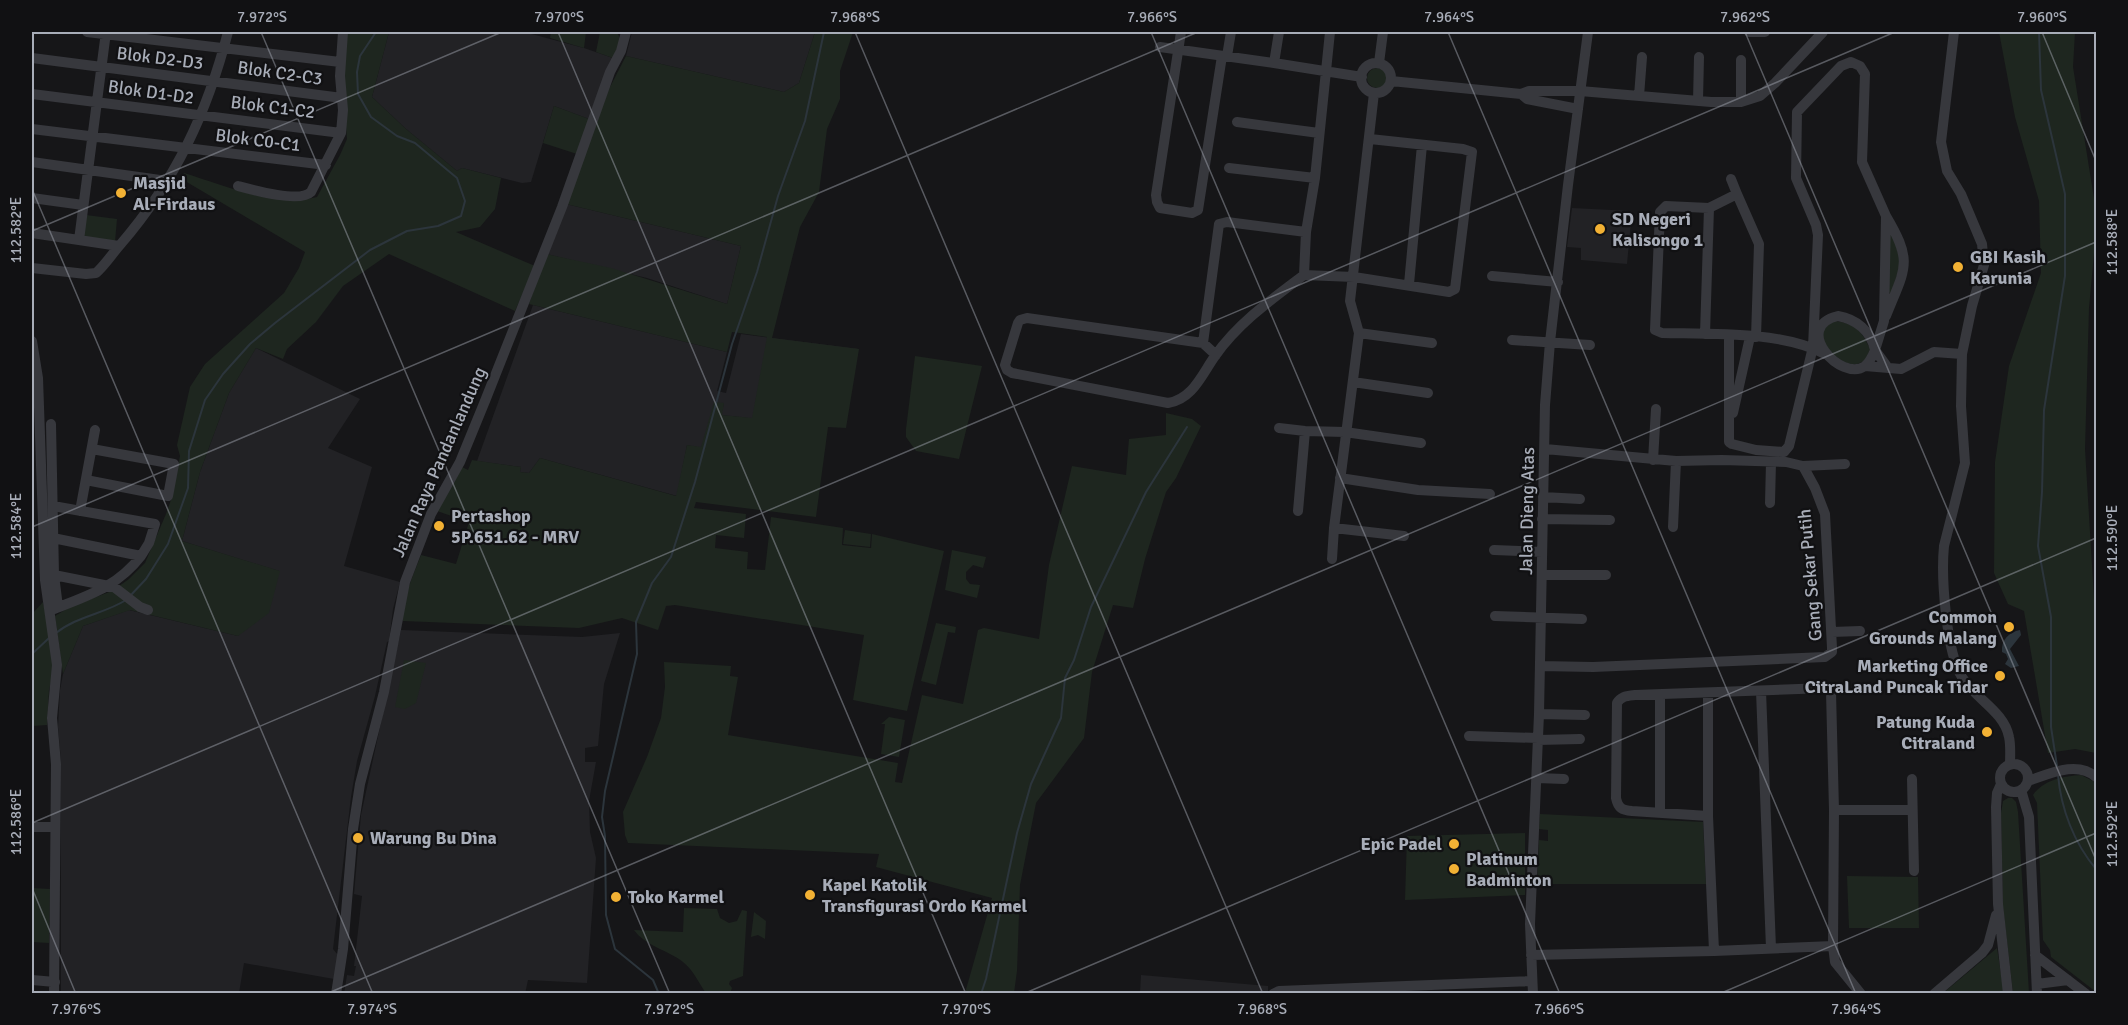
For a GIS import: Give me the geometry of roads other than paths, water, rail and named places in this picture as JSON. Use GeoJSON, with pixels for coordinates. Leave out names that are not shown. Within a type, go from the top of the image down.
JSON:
{"type":"FeatureCollection","features":[{"type":"Feature","properties":{"kind":"street"},"geometry":{"type":"LineString","coordinates":[[87,32],[340,62]]}},
{"type":"Feature","properties":{"kind":"street"},"geometry":{"type":"LineString","coordinates":[[32,268],[91,274],[99,270],[147,213],[168,181],[202,115],[228,32]]}},
{"type":"Feature","properties":{"kind":"street"},"geometry":{"type":"LineString","coordinates":[[238,186],[267,193],[304,197],[311,192],[326,165],[341,132],[343,122],[340,62],[343,32]]}},
{"type":"Feature","properties":{"kind":"street","name":"Jalan Raya Pandanlandung"},"geometry":{"type":"LineString","coordinates":[[336,993],[343,949],[353,829],[360,784],[384,692],[405,582],[431,514],[460,462],[485,401],[562,207],[610,72],[621,51],[626,32]]}},
{"type":"Feature","properties":{"kind":"street"},"geometry":{"type":"LineString","coordinates":[[1181,32],[1156,202],[1160,208],[1192,213],[1197,212],[1199,207],[1231,32]]}},
{"type":"Feature","properties":{"kind":"street"},"geometry":{"type":"LineString","coordinates":[[1274,63],[1279,32]]}},
{"type":"Feature","properties":{"kind":"street"},"geometry":{"type":"LineString","coordinates":[[1304,275],[1306,232],[1315,178],[1330,32]]}},
{"type":"Feature","properties":{"kind":"street"},"geometry":{"type":"LineString","coordinates":[[1379,63],[1383,32]]}},
{"type":"Feature","properties":{"kind":"street","name":"Jalan Dieng Atas"},"geometry":{"type":"LineString","coordinates":[[1533,993],[1531,955],[1533,832],[1539,714],[1545,405],[1550,342],[1588,32]]}},
{"type":"Feature","properties":{"kind":"street"},"geometry":{"type":"LineString","coordinates":[[1749,32],[1765,32]]}},
{"type":"Feature","properties":{"kind":"street"},"geometry":{"type":"LineString","coordinates":[[1391,81],[1521,94],[1528,91],[1580,91],[1698,101],[1741,102],[1760,96],[1822,32]]}},
{"type":"Feature","properties":{"kind":"street"},"geometry":{"type":"LineString","coordinates":[[1954,32],[1941,142],[1947,171],[1961,194],[1982,244],[1984,265],[1972,306],[1962,354],[1961,406],[1965,463],[1944,546],[1943,559],[1953,656],[1961,676],[1969,687],[2000,717],[2005,725],[2009,736],[2010,765]]}},
{"type":"Feature","properties":{"kind":"street"},"geometry":{"type":"LineString","coordinates":[[79,240],[95,101],[106,33]]}},
{"type":"Feature","properties":{"kind":"street"},"geometry":{"type":"LineString","coordinates":[[1160,47],[1362,77]]}},
{"type":"Feature","properties":{"kind":"street"},"geometry":{"type":"LineString","coordinates":[[1639,96],[1642,57]]}},
{"type":"Feature","properties":{"kind":"street"},"geometry":{"type":"LineString","coordinates":[[1698,101],[1699,57]]}},
{"type":"Feature","properties":{"kind":"street","name":"Blok D2-D3"},"geometry":{"type":"LineString","coordinates":[[32,58],[214,81]]}},
{"type":"Feature","properties":{"kind":"street"},"geometry":{"type":"LineString","coordinates":[[1741,60],[1741,102]]}},
{"type":"Feature","properties":{"kind":"street"},"geometry":{"type":"LineString","coordinates":[[1729,335],[1728,438],[1732,444],[1756,450],[1784,452],[1787,449],[1813,340],[1816,313],[1818,230],[1796,178],[1797,112],[1833,74],[1846,63],[1851,62],[1860,66],[1865,74],[1862,162],[1902,246],[1905,262],[1875,350],[1865,366]]}},
{"type":"Feature","properties":{"kind":"street"},"geometry":{"type":"LineString","coordinates":[[1379,63],[1389,69],[1391,81],[1385,90],[1374,93],[1365,87],[1362,77],[1366,67],[1379,63]]}},
{"type":"Feature","properties":{"kind":"street","name":"Blok C2-C3"},"geometry":{"type":"LineString","coordinates":[[214,81],[342,98]]}},
{"type":"Feature","properties":{"kind":"street"},"geometry":{"type":"LineString","coordinates":[[1555,105],[1556,91]]}},
{"type":"Feature","properties":{"kind":"street"},"geometry":{"type":"LineString","coordinates":[[1332,559],[1345,432],[1359,333],[1350,301],[1374,93]]}},
{"type":"Feature","properties":{"kind":"street","name":"Blok D1-D2"},"geometry":{"type":"LineString","coordinates":[[32,94],[202,115]]}},
{"type":"Feature","properties":{"kind":"street"},"geometry":{"type":"LineString","coordinates":[[1521,94],[1527,99],[1578,109]]}},
{"type":"Feature","properties":{"kind":"street","name":"Blok C1-C2"},"geometry":{"type":"LineString","coordinates":[[202,115],[341,132]]}},
{"type":"Feature","properties":{"kind":"street"},"geometry":{"type":"LineString","coordinates":[[1237,122],[1319,133]]}},
{"type":"Feature","properties":{"kind":"street","name":"Blok C0-C1"},"geometry":{"type":"LineString","coordinates":[[32,129],[326,165]]}},
{"type":"Feature","properties":{"kind":"street"},"geometry":{"type":"LineString","coordinates":[[1216,355],[1203,343],[1023,319],[1018,323],[1005,365],[1006,370],[1012,373],[1168,403],[1187,395],[1216,355],[1245,322],[1304,275],[1354,277],[1449,291],[1455,289],[1473,154],[1468,149],[1370,139]]}},
{"type":"Feature","properties":{"kind":"street"},"geometry":{"type":"LineString","coordinates":[[1409,284],[1422,145]]}},
{"type":"Feature","properties":{"kind":"street"},"geometry":{"type":"LineString","coordinates":[[32,162],[168,181]]}},
{"type":"Feature","properties":{"kind":"street"},"geometry":{"type":"LineString","coordinates":[[1230,168],[1315,178]]}},
{"type":"Feature","properties":{"kind":"street"},"geometry":{"type":"LineString","coordinates":[[1729,434],[1753,337],[1759,244],[1731,179]]}},
{"type":"Feature","properties":{"kind":"street"},"geometry":{"type":"LineString","coordinates":[[1737,194],[1709,208],[1666,206],[1660,212],[1655,330],[1662,333],[1813,340],[1820,344],[1826,354]]}},
{"type":"Feature","properties":{"kind":"street"},"geometry":{"type":"LineString","coordinates":[[32,198],[83,205]]}},
{"type":"Feature","properties":{"kind":"street"},"geometry":{"type":"LineString","coordinates":[[1705,334],[1709,208]]}},
{"type":"Feature","properties":{"kind":"street"},"geometry":{"type":"LineString","coordinates":[[1883,323],[1886,216]]}},
{"type":"Feature","properties":{"kind":"street"},"geometry":{"type":"LineString","coordinates":[[1203,343],[1219,224],[1227,222],[1306,232]]}},
{"type":"Feature","properties":{"kind":"street"},"geometry":{"type":"LineString","coordinates":[[32,233],[119,246]]}},
{"type":"Feature","properties":{"kind":"street"},"geometry":{"type":"LineString","coordinates":[[1492,276],[1558,282]]}},
{"type":"Feature","properties":{"kind":"street"},"geometry":{"type":"LineString","coordinates":[[1816,313],[1827,319],[1845,317],[1851,319],[1865,330],[1875,350],[1888,368]]}},
{"type":"Feature","properties":{"kind":"street"},"geometry":{"type":"LineString","coordinates":[[1813,340],[1827,319]]}},
{"type":"Feature","properties":{"kind":"street"},"geometry":{"type":"LineString","coordinates":[[1865,330],[1872,331],[1883,323]]}},
{"type":"Feature","properties":{"kind":"street"},"geometry":{"type":"LineString","coordinates":[[1359,333],[1432,343]]}},
{"type":"Feature","properties":{"kind":"street"},"geometry":{"type":"LineString","coordinates":[[1512,340],[1590,345]]}},
{"type":"Feature","properties":{"kind":"street"},"geometry":{"type":"LineString","coordinates":[[1813,340],[1843,367],[1901,369],[1909,367],[1934,352],[1962,354]]}},
{"type":"Feature","properties":{"kind":"street"},"geometry":{"type":"LineString","coordinates":[[32,341],[38,378],[35,402],[45,580],[54,609]]}},
{"type":"Feature","properties":{"kind":"street"},"geometry":{"type":"LineString","coordinates":[[1353,382],[1428,393]]}},
{"type":"Feature","properties":{"kind":"street"},"geometry":{"type":"LineString","coordinates":[[1653,460],[1656,409]]}},
{"type":"Feature","properties":{"kind":"street"},"geometry":{"type":"LineString","coordinates":[[32,980],[55,988],[56,764],[51,718],[57,665],[51,624],[54,609],[54,575],[51,424]]}},
{"type":"Feature","properties":{"kind":"street"},"geometry":{"type":"LineString","coordinates":[[1279,428],[1345,432],[1421,444]]}},
{"type":"Feature","properties":{"kind":"street"},"geometry":{"type":"LineString","coordinates":[[80,511],[95,429]]}},
{"type":"Feature","properties":{"kind":"street"},"geometry":{"type":"LineString","coordinates":[[1298,511],[1305,431]]}},
{"type":"Feature","properties":{"kind":"street"},"geometry":{"type":"LineString","coordinates":[[86,480],[168,496],[174,464],[92,449]]}},
{"type":"Feature","properties":{"kind":"street"},"geometry":{"type":"LineString","coordinates":[[1545,449],[1625,455],[1653,460],[1786,462],[1803,466],[1845,464]]}},
{"type":"Feature","properties":{"kind":"street"},"geometry":{"type":"LineString","coordinates":[[1673,527],[1676,461]]}},
{"type":"Feature","properties":{"kind":"street"},"geometry":{"type":"LineString","coordinates":[[1770,503],[1771,462]]}},
{"type":"Feature","properties":{"kind":"street","name":"Gang Sekar Putih"},"geometry":{"type":"LineString","coordinates":[[1540,666],[1593,667],[1825,657],[1832,652],[1825,514],[1803,466]]}},
{"type":"Feature","properties":{"kind":"street"},"geometry":{"type":"LineString","coordinates":[[1340,478],[1418,490],[1490,494]]}},
{"type":"Feature","properties":{"kind":"street"},"geometry":{"type":"LineString","coordinates":[[1543,497],[1580,499]]}},
{"type":"Feature","properties":{"kind":"street"},"geometry":{"type":"LineString","coordinates":[[53,506],[155,524],[149,543],[141,556],[113,588],[54,609]]}},
{"type":"Feature","properties":{"kind":"street"},"geometry":{"type":"LineString","coordinates":[[1542,519],[1610,520]]}},
{"type":"Feature","properties":{"kind":"street"},"geometry":{"type":"LineString","coordinates":[[1334,528],[1404,536]]}},
{"type":"Feature","properties":{"kind":"street"},"geometry":{"type":"LineString","coordinates":[[53,538],[141,556]]}},
{"type":"Feature","properties":{"kind":"street"},"geometry":{"type":"LineString","coordinates":[[1494,550],[1542,552]]}},
{"type":"Feature","properties":{"kind":"street"},"geometry":{"type":"LineString","coordinates":[[54,575],[113,588],[148,610]]}},
{"type":"Feature","properties":{"kind":"street"},"geometry":{"type":"LineString","coordinates":[[1542,575],[1605,575]]}},
{"type":"Feature","properties":{"kind":"street"},"geometry":{"type":"LineString","coordinates":[[1495,616],[1582,619]]}},
{"type":"Feature","properties":{"kind":"street"},"geometry":{"type":"LineString","coordinates":[[1832,632],[1860,631]]}},
{"type":"Feature","properties":{"kind":"street"},"geometry":{"type":"LineString","coordinates":[[1708,816],[1621,809],[1616,798],[1617,703],[1624,696],[1826,688],[1831,692],[1834,810],[1833,945],[1835,962],[1861,993]]}},
{"type":"Feature","properties":{"kind":"street"},"geometry":{"type":"LineString","coordinates":[[1761,692],[1771,948]]}},
{"type":"Feature","properties":{"kind":"street"},"geometry":{"type":"LineString","coordinates":[[1708,694],[1708,816],[1714,951]]}},
{"type":"Feature","properties":{"kind":"street"},"geometry":{"type":"LineString","coordinates":[[1660,695],[1660,813]]}},
{"type":"Feature","properties":{"kind":"street"},"geometry":{"type":"LineString","coordinates":[[1539,714],[1585,715]]}},
{"type":"Feature","properties":{"kind":"street"},"geometry":{"type":"LineString","coordinates":[[1469,736],[1580,739]]}},
{"type":"Feature","properties":{"kind":"street"},"geometry":{"type":"LineString","coordinates":[[2008,993],[1998,904],[1996,807],[2001,772],[2010,765],[2018,765],[2025,770],[2024,786],[2029,817],[2037,989],[2068,980]]}},
{"type":"Feature","properties":{"kind":"street"},"geometry":{"type":"LineString","coordinates":[[2001,784],[2010,792],[2053,773],[2066,770],[2084,769],[2097,777]]}},
{"type":"Feature","properties":{"kind":"street"},"geometry":{"type":"LineString","coordinates":[[1536,778],[1564,779]]}},
{"type":"Feature","properties":{"kind":"street"},"geometry":{"type":"LineString","coordinates":[[1912,779],[1914,871]]}},
{"type":"Feature","properties":{"kind":"street"},"geometry":{"type":"LineString","coordinates":[[1834,810],[1911,810]]}},
{"type":"Feature","properties":{"kind":"street"},"geometry":{"type":"LineString","coordinates":[[32,827],[55,827]]}},
{"type":"Feature","properties":{"kind":"street"},"geometry":{"type":"LineString","coordinates":[[1934,993],[1982,953],[1988,945],[1998,904]]}},
{"type":"Feature","properties":{"kind":"street"},"geometry":{"type":"LineString","coordinates":[[1531,955],[1714,951],[1833,945]]}},
{"type":"Feature","properties":{"kind":"street"},"geometry":{"type":"LineString","coordinates":[[1988,945],[2003,945]]}},
{"type":"Feature","properties":{"kind":"street"},"geometry":{"type":"LineString","coordinates":[[2035,955],[2086,993]]}},
{"type":"Feature","properties":{"kind":"street"},"geometry":{"type":"LineString","coordinates":[[1273,993],[1279,991],[1438,989],[1532,981]]}},
{"type":"Feature","properties":{"kind":"waterway"},"geometry":{"type":"LineString","coordinates":[[130,596],[146,579],[168,544],[188,488],[189,451],[205,400],[223,374],[250,344],[370,250],[407,231],[438,226],[461,216],[465,201],[457,178],[415,143],[397,136],[371,117],[358,94],[357,72],[360,56],[376,32]]}},
{"type":"Feature","properties":{"kind":"waterway"},"geometry":{"type":"LineString","coordinates":[[659,994],[653,980],[615,949],[606,915],[605,836],[602,817],[605,791],[637,654],[636,622],[652,583],[671,557],[695,482],[732,344],[757,272],[778,196],[805,121],[824,32]]}},
{"type":"Feature","properties":{"kind":"waterway"},"geometry":{"type":"LineString","coordinates":[[2039,32],[2041,90],[2065,194],[2065,276],[2044,410],[2038,546],[2051,617],[2051,727],[2057,766]]}},
{"type":"Feature","properties":{"kind":"waterway"},"geometry":{"type":"LineString","coordinates":[[981,994],[1017,833],[1031,784],[1061,718],[1065,678],[1074,660],[1091,607],[1146,492],[1187,427]]}},
{"type":"Feature","properties":{"kind":"waterway"},"geometry":{"type":"LineString","coordinates":[[56,633],[64,627],[126,600]]}},
{"type":"Feature","properties":{"kind":"waterway"},"geometry":{"type":"LineString","coordinates":[[32,654],[49,638]]}},
{"type":"Feature","properties":{"kind":"waterway"},"geometry":{"type":"LineString","coordinates":[[2058,775],[2062,800],[2070,825],[2081,848],[2096,869]]}},
{"type":"Feature","properties":{"kind":"place","name":"Masjid Al-Firdaus"},"geometry":{"type":"Point","coordinates":[121,193]}},
{"type":"Feature","properties":{"kind":"place","name":"SD Negeri Kalisongo 1"},"geometry":{"type":"Point","coordinates":[1600,229]}},
{"type":"Feature","properties":{"kind":"place","name":"GBI Kasih Karunia"},"geometry":{"type":"Point","coordinates":[1958,267]}},
{"type":"Feature","properties":{"kind":"place","name":"Pertashop 5P.651.62 - MRV"},"geometry":{"type":"Point","coordinates":[439,526]}},
{"type":"Feature","properties":{"kind":"place","name":"Common Grounds Malang"},"geometry":{"type":"Point","coordinates":[2009,627]}},
{"type":"Feature","properties":{"kind":"place","name":"Marketing Office CitraLand Puncak Tidar"},"geometry":{"type":"Point","coordinates":[2000,676]}},
{"type":"Feature","properties":{"kind":"place","name":"Patung Kuda Citraland"},"geometry":{"type":"Point","coordinates":[1987,732]}},
{"type":"Feature","properties":{"kind":"place","name":"Warung Bu Dina"},"geometry":{"type":"Point","coordinates":[358,838]}},
{"type":"Feature","properties":{"kind":"place","name":"Epic Padel"},"geometry":{"type":"Point","coordinates":[1454,844]}},
{"type":"Feature","properties":{"kind":"place","name":"Platinum Badminton"},"geometry":{"type":"Point","coordinates":[1454,869]}},
{"type":"Feature","properties":{"kind":"place","name":"Kapel Katolik Transfigurasi Ordo Karmel"},"geometry":{"type":"Point","coordinates":[810,895]}},
{"type":"Feature","properties":{"kind":"place","name":"Toko Karmel"},"geometry":{"type":"Point","coordinates":[616,897]}}]}
